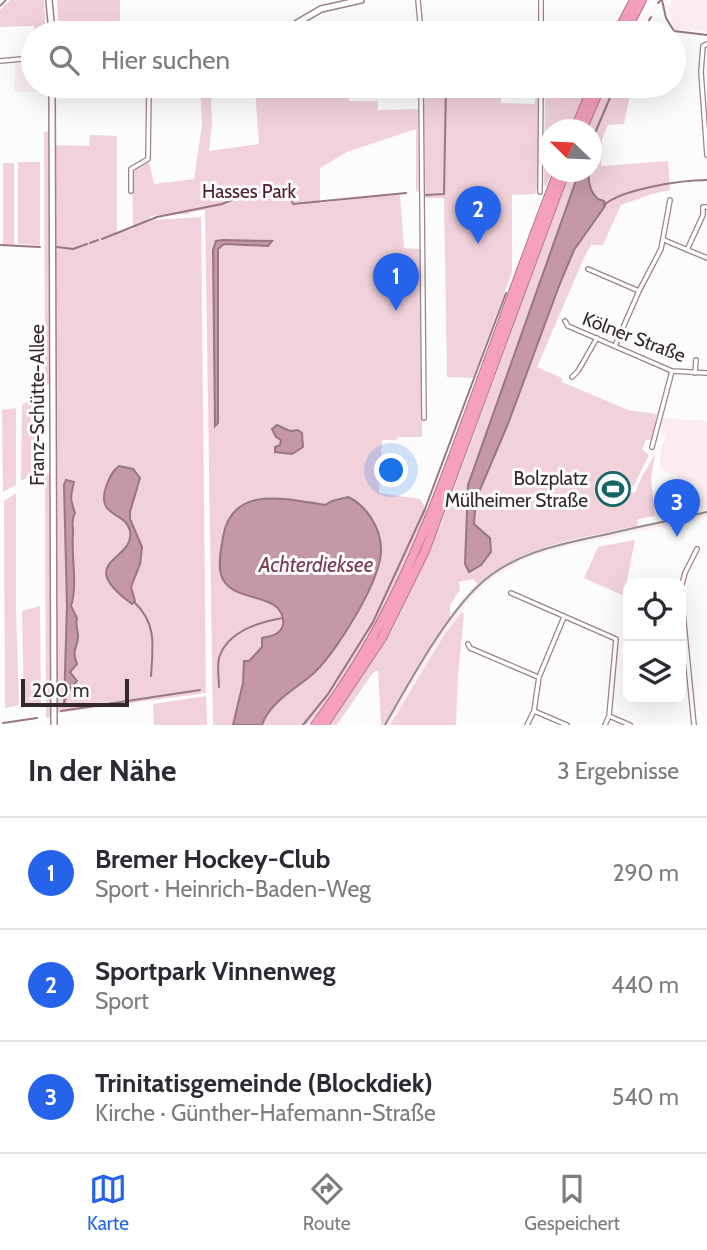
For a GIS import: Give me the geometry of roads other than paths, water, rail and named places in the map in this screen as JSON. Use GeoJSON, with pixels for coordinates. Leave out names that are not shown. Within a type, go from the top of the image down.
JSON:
{"type":"FeatureCollection","features":[{"type":"Feature","properties":{"kind":"highway"},"geometry":{"type":"LineString","coordinates":[[623,21],[634,0]]}},
{"type":"Feature","properties":{"kind":"highway"},"geometry":{"type":"LineString","coordinates":[[631,21],[642,0]]}},
{"type":"Feature","properties":{"kind":"highway"},"geometry":{"type":"LineString","coordinates":[[579,119],[588,98]]}},
{"type":"Feature","properties":{"kind":"highway"},"geometry":{"type":"LineString","coordinates":[[587,119],[596,98]]}},
{"type":"Feature","properties":{"kind":"highway"},"geometry":{"type":"LineString","coordinates":[[315,725],[376,634],[417,552],[554,182]]}},
{"type":"Feature","properties":{"kind":"highway"},"geometry":{"type":"LineString","coordinates":[[324,725],[382,638],[425,551],[561,182]]}},
{"type":"Feature","properties":{"kind":"main road"},"geometry":{"type":"LineString","coordinates":[[49,0],[51,21]]}},
{"type":"Feature","properties":{"kind":"main road"},"geometry":{"type":"LineString","coordinates":[[300,21],[321,9],[361,0]]}},
{"type":"Feature","properties":{"kind":"main road","name":"Franz-Schütte-Allee"},"geometry":{"type":"LineString","coordinates":[[52,98],[54,725]]}},
{"type":"Feature","properties":{"kind":"street"},"geometry":{"type":"LineString","coordinates":[[418,0],[420,21]]}},
{"type":"Feature","properties":{"kind":"street"},"geometry":{"type":"LineString","coordinates":[[541,0],[541,21]]}},
{"type":"Feature","properties":{"kind":"street"},"geometry":{"type":"LineString","coordinates":[[706,48],[701,72],[706,100],[707,156]]}},
{"type":"Feature","properties":{"kind":"street"},"geometry":{"type":"LineString","coordinates":[[0,61],[21,59]]}},
{"type":"Feature","properties":{"kind":"street"},"geometry":{"type":"LineString","coordinates":[[131,191],[131,169],[148,159],[149,98]]}},
{"type":"Feature","properties":{"kind":"street"},"geometry":{"type":"LineString","coordinates":[[421,98],[424,418]]}},
{"type":"Feature","properties":{"kind":"street"},"geometry":{"type":"LineString","coordinates":[[540,192],[541,98]]}},
{"type":"Feature","properties":{"kind":"street"},"geometry":{"type":"LineString","coordinates":[[615,346],[661,249],[670,200]]}},
{"type":"Feature","properties":{"kind":"street"},"geometry":{"type":"LineString","coordinates":[[687,250],[705,207]]}},
{"type":"Feature","properties":{"kind":"street"},"geometry":{"type":"LineString","coordinates":[[664,240],[707,258]]}},
{"type":"Feature","properties":{"kind":"street"},"geometry":{"type":"LineString","coordinates":[[588,269],[639,291]]}},
{"type":"Feature","properties":{"kind":"street","name":"Kölner Straße"},"geometry":{"type":"LineString","coordinates":[[565,321],[568,326],[672,371],[707,373]]}},
{"type":"Feature","properties":{"kind":"street"},"geometry":{"type":"LineString","coordinates":[[572,377],[597,338]]}},
{"type":"Feature","properties":{"kind":"street","name":"Kölner Straße"},"geometry":{"type":"LineString","coordinates":[[695,373],[696,360]]}},
{"type":"Feature","properties":{"kind":"street"},"geometry":{"type":"LineString","coordinates":[[652,447],[672,371]]}},
{"type":"Feature","properties":{"kind":"street"},"geometry":{"type":"LineString","coordinates":[[684,578],[697,549]]}},
{"type":"Feature","properties":{"kind":"street"},"geometry":{"type":"LineString","coordinates":[[511,593],[616,639],[609,716],[605,725]]}},
{"type":"Feature","properties":{"kind":"street"},"geometry":{"type":"LineString","coordinates":[[527,725],[534,711],[539,677],[564,617]]}},
{"type":"Feature","properties":{"kind":"street"},"geometry":{"type":"LineString","coordinates":[[686,641],[694,725]]}},
{"type":"Feature","properties":{"kind":"street"},"geometry":{"type":"LineString","coordinates":[[468,644],[470,648],[539,677]]}},
{"type":"Feature","properties":{"kind":"street"},"geometry":{"type":"LineString","coordinates":[[534,711],[567,725]]}},
{"type":"Feature","properties":{"kind":"street"},"geometry":{"type":"LineString","coordinates":[[609,716],[629,725]]}},
{"type":"Feature","properties":{"kind":"water"},"geometry":{"type":"Polygon","coordinates":[[[575,182],[589,182],[595,196],[604,201],[605,206],[574,250],[508,424],[476,499],[474,524],[490,538],[491,552],[481,565],[469,572],[465,564],[468,485],[575,182]]]}},
{"type":"Feature","properties":{"kind":"water"},"geometry":{"type":"Polygon","coordinates":[[[216,241],[272,241],[268,246],[224,244],[218,249],[218,423],[215,426],[213,250],[216,241]]]}},
{"type":"Feature","properties":{"kind":"water"},"geometry":{"type":"Polygon","coordinates":[[[277,425],[302,433],[303,447],[292,454],[275,452],[275,447],[280,445],[281,440],[272,429],[277,425]]]}},
{"type":"Feature","properties":{"kind":"water"},"geometry":{"type":"Polygon","coordinates":[[[119,466],[133,469],[140,478],[130,512],[130,519],[142,547],[140,564],[131,587],[135,601],[132,604],[107,578],[107,569],[111,562],[129,541],[130,531],[127,524],[112,513],[105,503],[107,484],[119,466]]]}},
{"type":"Feature","properties":{"kind":"water"},"geometry":{"type":"Polygon","coordinates":[[[66,480],[74,482],[71,498],[75,513],[72,521],[74,589],[71,606],[77,618],[78,640],[75,651],[77,664],[70,672],[77,681],[67,692],[64,705],[67,606],[66,480]]]}},
{"type":"Feature","properties":{"kind":"water","name":"Achterdieksee"},"geometry":{"type":"Polygon","coordinates":[[[348,497],[366,511],[375,525],[381,549],[374,578],[357,614],[324,662],[271,709],[262,725],[233,725],[243,683],[244,661],[249,661],[262,647],[262,638],[277,633],[282,628],[283,619],[280,610],[273,604],[234,590],[226,584],[221,575],[221,551],[228,520],[237,509],[249,502],[263,499],[325,505],[348,497]]]}},
{"type":"Feature","properties":{"kind":"waterway"},"geometry":{"type":"LineString","coordinates":[[658,3],[661,0]]}},
{"type":"Feature","properties":{"kind":"waterway"},"geometry":{"type":"LineString","coordinates":[[662,0],[668,21]]}},
{"type":"Feature","properties":{"kind":"waterway"},"geometry":{"type":"LineString","coordinates":[[649,21],[651,17]]}},
{"type":"Feature","properties":{"kind":"waterway"},"geometry":{"type":"LineString","coordinates":[[686,32],[707,35]]}},
{"type":"Feature","properties":{"kind":"waterway"},"geometry":{"type":"LineString","coordinates":[[426,195],[444,194],[446,98]]}},
{"type":"Feature","properties":{"kind":"waterway"},"geometry":{"type":"LineString","coordinates":[[601,119],[610,98]]}},
{"type":"Feature","properties":{"kind":"waterway"},"geometry":{"type":"LineString","coordinates":[[604,205],[638,190],[707,180]]}},
{"type":"Feature","properties":{"kind":"waterway"},"geometry":{"type":"LineString","coordinates":[[102,239],[157,217],[222,204],[246,194],[288,191],[293,204],[406,193]]}},
{"type":"Feature","properties":{"kind":"waterway"},"geometry":{"type":"LineString","coordinates":[[90,243],[98,240]]}},
{"type":"Feature","properties":{"kind":"waterway"},"geometry":{"type":"LineString","coordinates":[[57,247],[73,249],[87,244]]}},
{"type":"Feature","properties":{"kind":"waterway"},"geometry":{"type":"LineString","coordinates":[[0,245],[40,247]]}},
{"type":"Feature","properties":{"kind":"waterway"},"geometry":{"type":"LineString","coordinates":[[303,725],[328,694],[373,622],[425,509],[506,293]]}},
{"type":"Feature","properties":{"kind":"waterway"},"geometry":{"type":"LineString","coordinates":[[134,602],[147,618],[150,627],[153,645],[151,676]]}},
{"type":"Feature","properties":{"kind":"waterway"},"geometry":{"type":"LineString","coordinates":[[219,687],[219,658],[229,641],[254,626],[283,618]]}},
{"type":"Feature","properties":{"kind":"waterway"},"geometry":{"type":"LineString","coordinates":[[61,711],[200,690]]}},
{"type":"Feature","properties":{"kind":"waterway"},"geometry":{"type":"LineString","coordinates":[[3,723],[37,718]]}},
{"type":"Feature","properties":{"kind":"tram line"},"geometry":{"type":"LineString","coordinates":[[385,725],[439,634],[464,601],[491,575],[520,558],[552,547],[707,512]]}},
{"type":"Feature","properties":{"kind":"railway"},"geometry":{"type":"LineString","coordinates":[[0,6],[6,0]]}},
{"type":"Feature","properties":{"kind":"place","name":"Sportpark Vinnenweg"},"geometry":{"type":"Point","coordinates":[478,244]}},
{"type":"Feature","properties":{"kind":"place","name":"Bremer Hockey-Club"},"geometry":{"type":"Point","coordinates":[396,311]}},
{"type":"Feature","properties":{"kind":"place","name":"Bolzplatz Mülheimer Straße"},"geometry":{"type":"Point","coordinates":[613,489]}},
{"type":"Feature","properties":{"kind":"place","name":"Trinitatisgemeinde (Blockdiek)"},"geometry":{"type":"Point","coordinates":[677,537]}},
{"type":"Feature","properties":{"kind":"park label","name":"Hasses Park"},"geometry":{"type":"Point","coordinates":[249,191]}}]}
